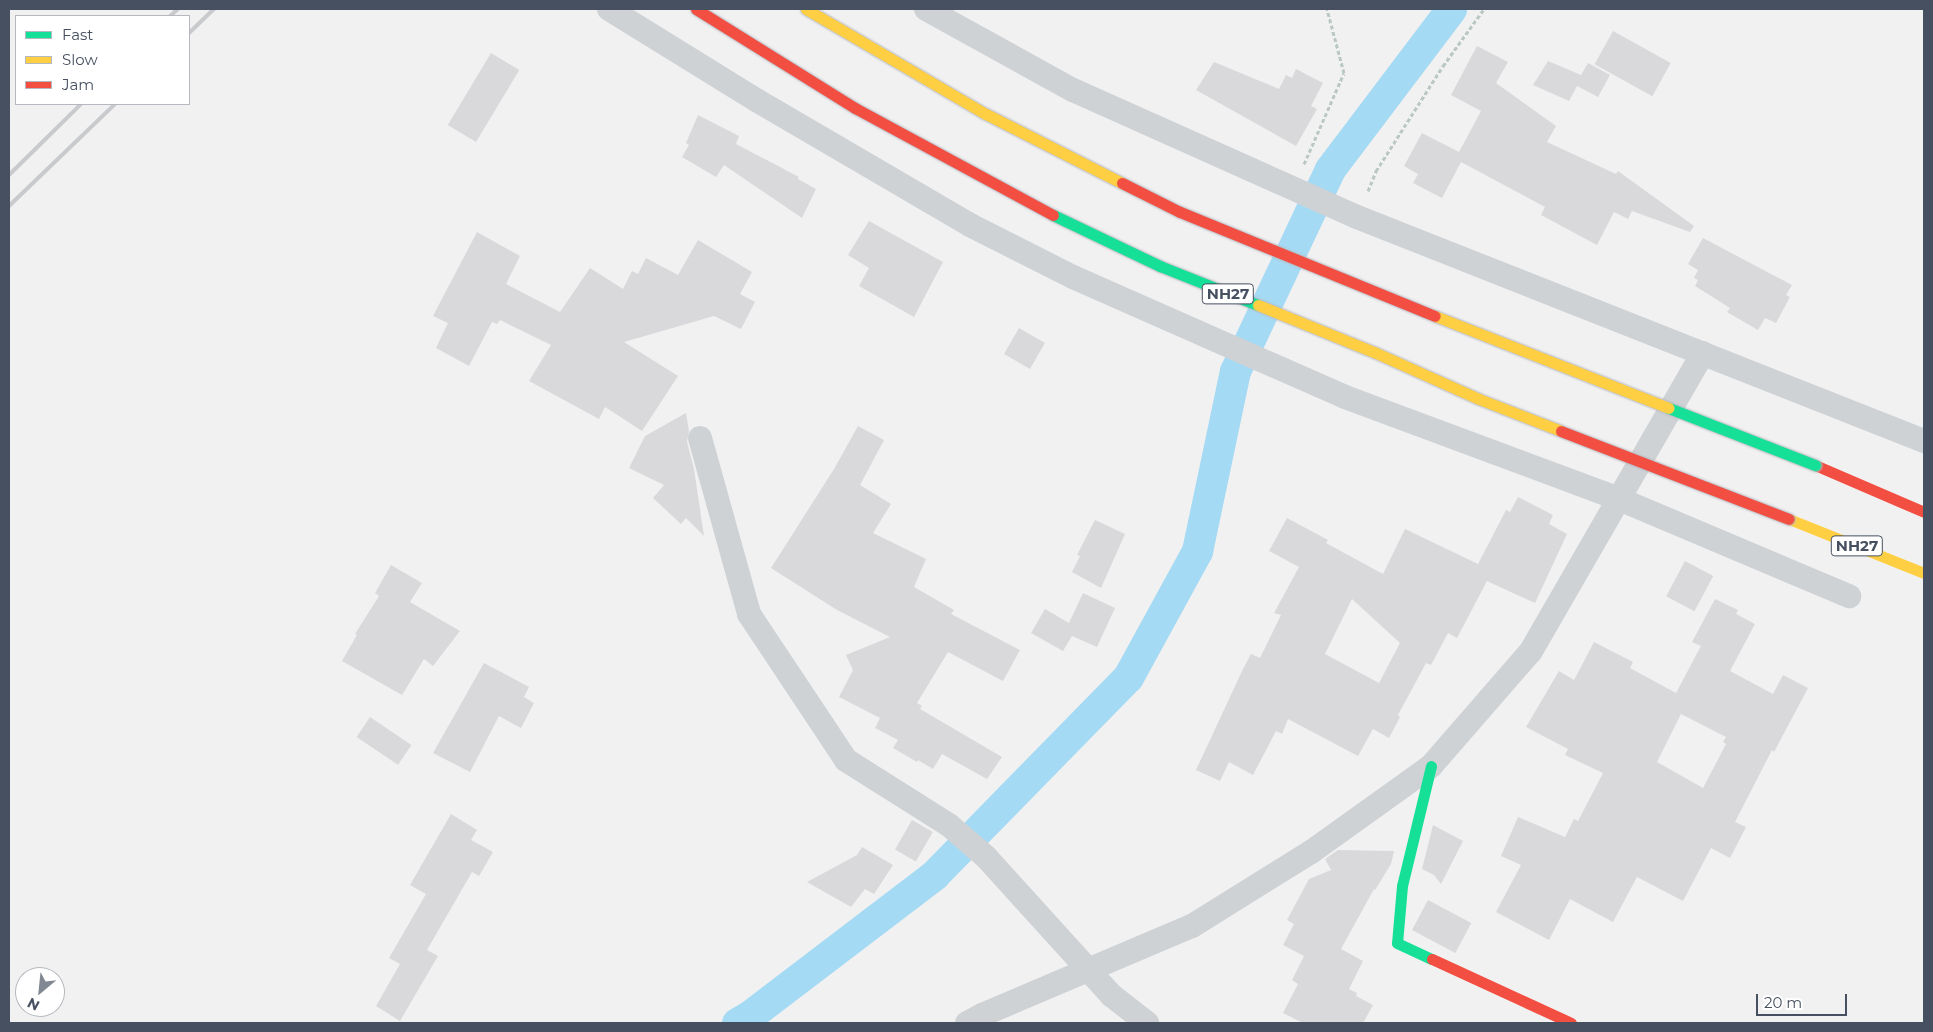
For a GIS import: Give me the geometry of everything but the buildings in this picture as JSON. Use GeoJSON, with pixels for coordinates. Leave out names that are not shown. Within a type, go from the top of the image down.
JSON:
{"type":"FeatureCollection","features":[{"type":"Feature","properties":{"kind":"main road","name":"NH27"},"geometry":{"type":"LineString","coordinates":[[696,9],[855,108],[1058,218],[1160,266],[1374,352],[1479,399],[1924,573]]}},
{"type":"Feature","properties":{"kind":"main road"},"geometry":{"type":"LineString","coordinates":[[806,9],[986,114],[1180,212],[1420,310],[1815,465],[1924,512]]}},
{"type":"Feature","properties":{"kind":"main road"},"geometry":{"type":"LineString","coordinates":[[1431,766],[1402,886],[1397,943],[1572,1023]]}},
{"type":"Feature","properties":{"kind":"street"},"geometry":{"type":"LineString","coordinates":[[609,9],[758,102],[970,225],[1073,277],[1259,357],[1345,397],[1619,500],[1849,596]]}},
{"type":"Feature","properties":{"kind":"street"},"geometry":{"type":"LineString","coordinates":[[926,9],[1073,90],[1357,217],[1924,441]]}},
{"type":"Feature","properties":{"kind":"street"},"geometry":{"type":"LineString","coordinates":[[967,1023],[1192,926],[1311,852],[1431,766],[1530,651],[1704,353]]}},
{"type":"Feature","properties":{"kind":"street"},"geometry":{"type":"LineString","coordinates":[[700,438],[749,614],[846,760],[949,825],[986,858],[1112,995],[1147,1023]]}},
{"type":"Feature","properties":{"kind":"path"},"geometry":{"type":"LineString","coordinates":[[1298,190],[1344,73],[1327,9]]}},
{"type":"Feature","properties":{"kind":"path"},"geometry":{"type":"LineString","coordinates":[[1357,217],[1376,171],[1443,66],[1484,9]]}},
{"type":"Feature","properties":{"kind":"waterway"},"geometry":{"type":"LineString","coordinates":[[737,1023],[749,1016],[934,875],[1128,677],[1197,551],[1235,371],[1330,169],[1451,9]]}},
{"type":"Feature","properties":{"kind":"railway"},"geometry":{"type":"LineString","coordinates":[[171,15],[178,9]]}},
{"type":"Feature","properties":{"kind":"railway"},"geometry":{"type":"LineString","coordinates":[[190,32],[214,9]]}},
{"type":"Feature","properties":{"kind":"railway"},"geometry":{"type":"LineString","coordinates":[[9,175],[80,105]]}},
{"type":"Feature","properties":{"kind":"railway"},"geometry":{"type":"LineString","coordinates":[[9,206],[114,105]]}},
{"type":"Feature","properties":{"kind":"traffic: fast"},"geometry":{"type":"LineString","coordinates":[[1053,215],[1160,266],[1258,305]]}},
{"type":"Feature","properties":{"kind":"traffic: fast"},"geometry":{"type":"LineString","coordinates":[[1669,408],[1815,465]]}},
{"type":"Feature","properties":{"kind":"traffic: fast"},"geometry":{"type":"LineString","coordinates":[[1431,766],[1402,886],[1397,943],[1432,959]]}},
{"type":"Feature","properties":{"kind":"traffic: slow"},"geometry":{"type":"LineString","coordinates":[[806,9],[986,114],[1122,183]]}},
{"type":"Feature","properties":{"kind":"traffic: slow"},"geometry":{"type":"LineString","coordinates":[[1258,305],[1374,352],[1479,399],[1561,431]]}},
{"type":"Feature","properties":{"kind":"traffic: slow"},"geometry":{"type":"LineString","coordinates":[[1435,316],[1669,408]]}},
{"type":"Feature","properties":{"kind":"traffic: slow"},"geometry":{"type":"LineString","coordinates":[[1789,519],[1924,573]]}},
{"type":"Feature","properties":{"kind":"traffic: jam"},"geometry":{"type":"LineString","coordinates":[[696,9],[855,108],[1053,215]]}},
{"type":"Feature","properties":{"kind":"traffic: jam"},"geometry":{"type":"LineString","coordinates":[[1122,183],[1180,212],[1435,316]]}},
{"type":"Feature","properties":{"kind":"traffic: jam"},"geometry":{"type":"LineString","coordinates":[[1561,431],[1789,519]]}},
{"type":"Feature","properties":{"kind":"traffic: jam"},"geometry":{"type":"LineString","coordinates":[[1815,465],[1924,512]]}},
{"type":"Feature","properties":{"kind":"traffic: jam"},"geometry":{"type":"LineString","coordinates":[[1432,959],[1571,1023]]}}]}
